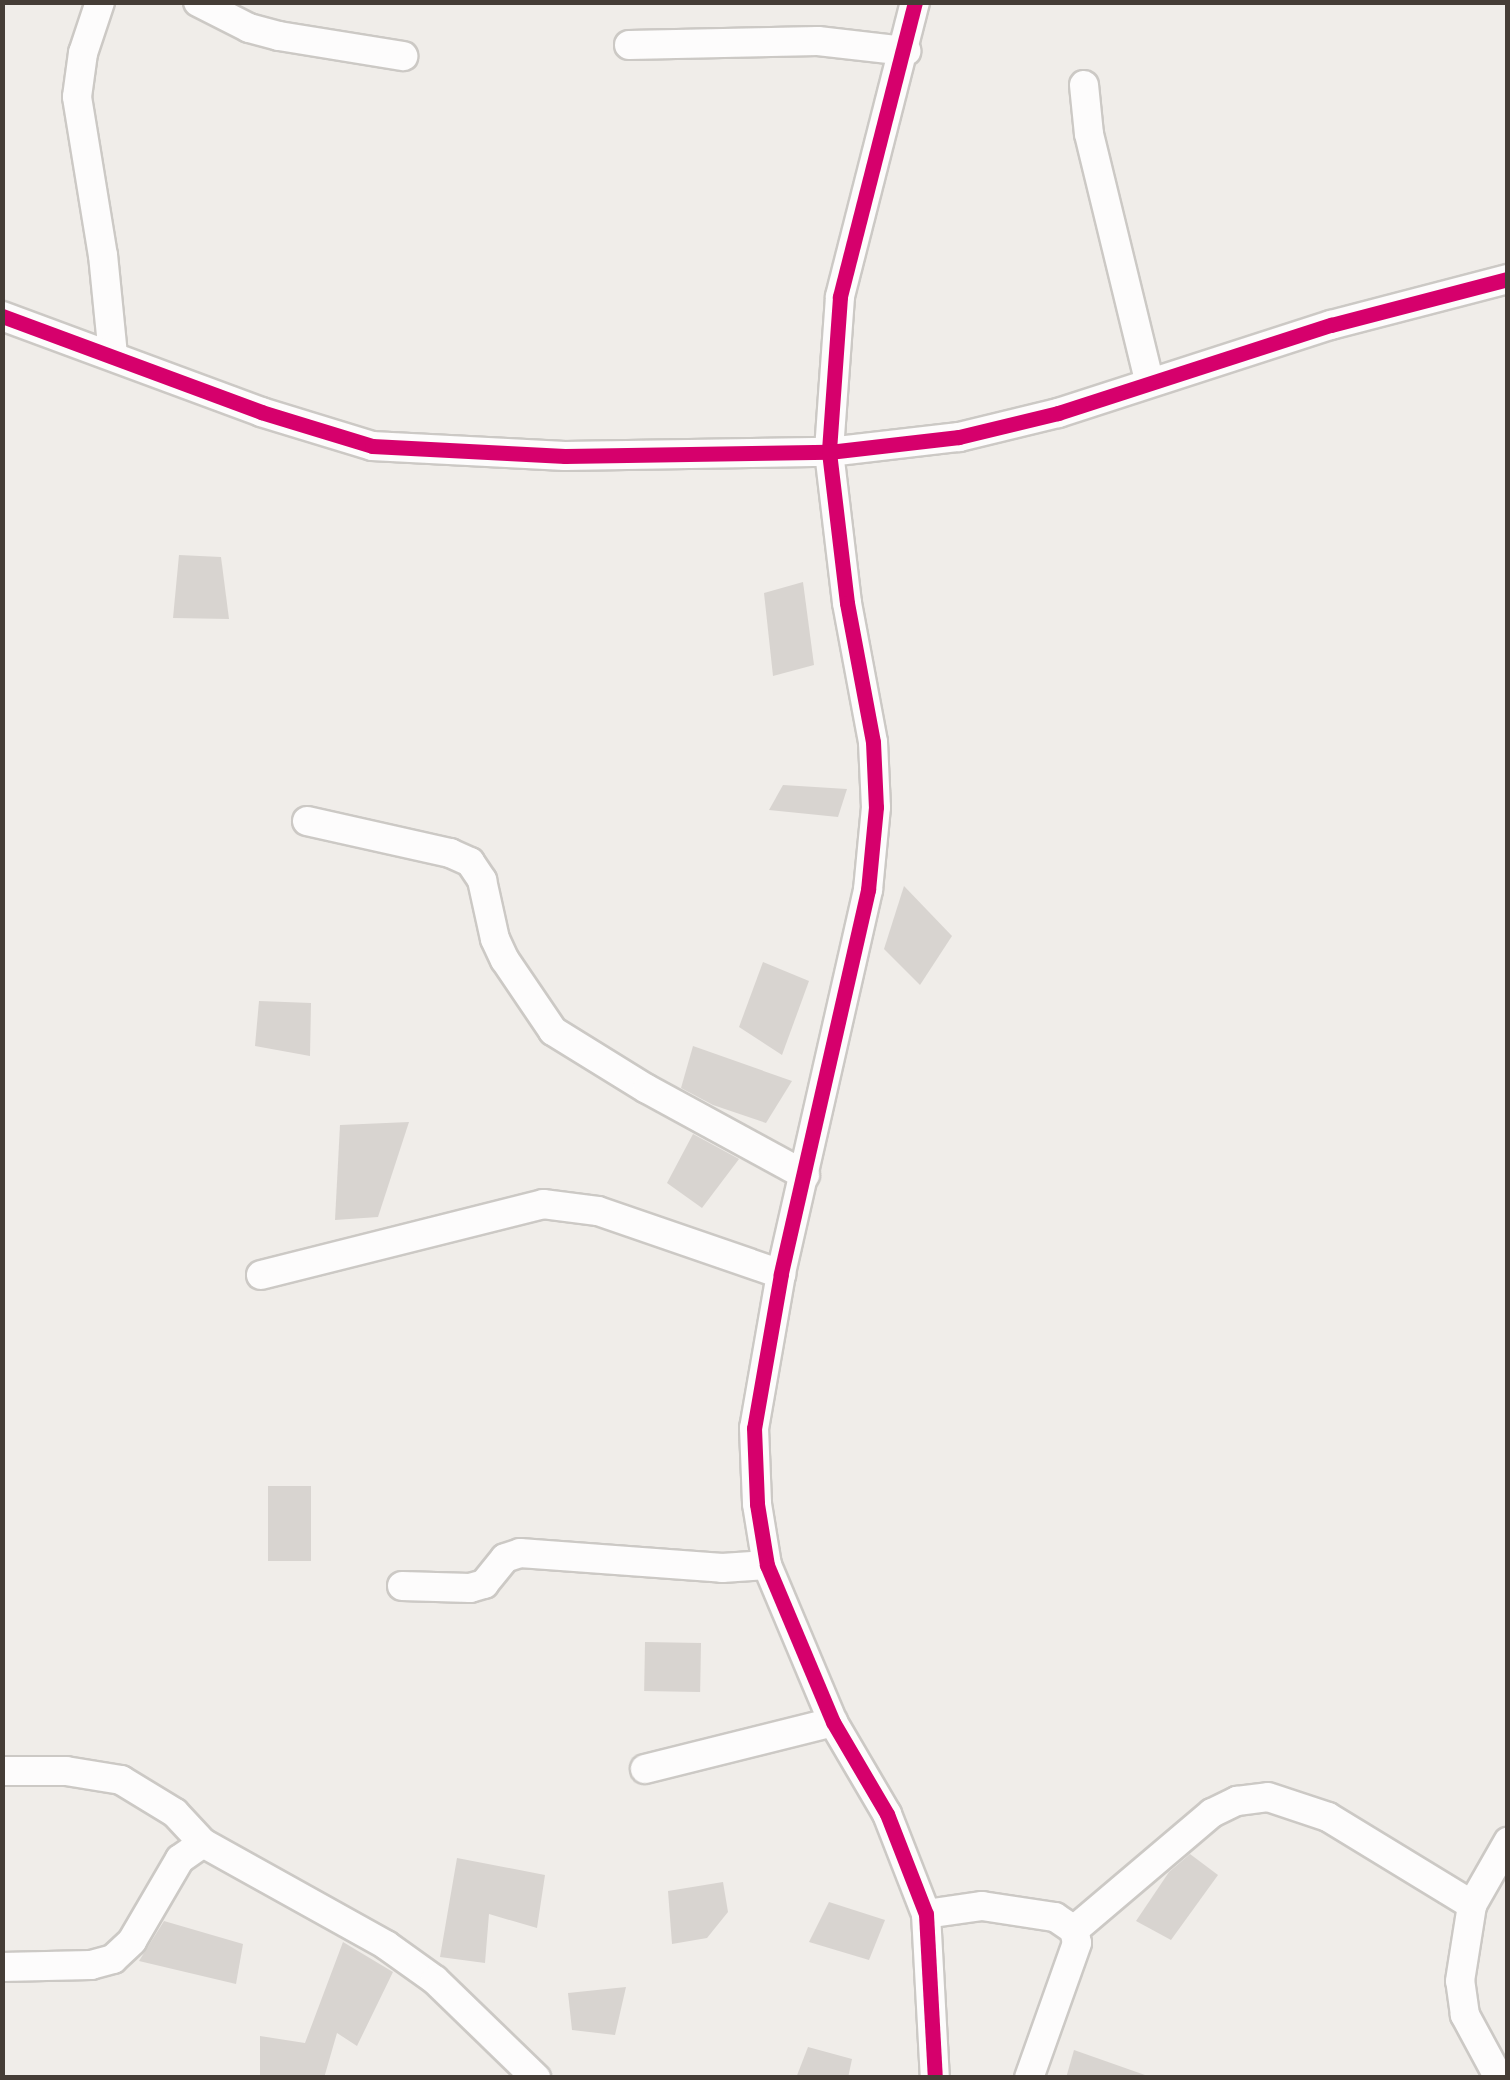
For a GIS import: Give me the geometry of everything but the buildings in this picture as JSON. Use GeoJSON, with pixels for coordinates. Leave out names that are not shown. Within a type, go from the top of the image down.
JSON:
{"type":"FeatureCollection","features":[{"type":"Feature","properties":{"kind":"street"},"geometry":{"type":"LineString","coordinates":[[198,2],[249,28],[278,36],[403,56]]}},
{"type":"Feature","properties":{"kind":"street"},"geometry":{"type":"LineString","coordinates":[[915,2],[906,51],[840,297],[829,452],[847,603],[873,742],[876,807],[868,890],[781,1274],[754,1428],[757,1504],[767,1564],[833,1722],[887,1814],[926,1914],[935,2078]]}},
{"type":"Feature","properties":{"kind":"street"},"geometry":{"type":"LineString","coordinates":[[94,5],[77,97],[103,255],[113,355]]}},
{"type":"Feature","properties":{"kind":"street"},"geometry":{"type":"LineString","coordinates":[[629,44],[818,41],[906,51]]}},
{"type":"Feature","properties":{"kind":"street"},"geometry":{"type":"LineString","coordinates":[[1084,84],[1090,134],[1149,381]]}},
{"type":"Feature","properties":{"kind":"street"},"geometry":{"type":"LineString","coordinates":[[2,316],[261,412],[372,446],[565,456],[829,452],[960,438],[1058,413],[1331,325],[1508,278]]}},
{"type":"Feature","properties":{"kind":"street"},"geometry":{"type":"LineString","coordinates":[[307,821],[450,853],[470,862],[482,880],[495,939],[505,960],[552,1031],[647,1089],[805,1174]]}},
{"type":"Feature","properties":{"kind":"street"},"geometry":{"type":"LineString","coordinates":[[262,1275],[543,1204],[598,1211],[781,1274]]}},
{"type":"Feature","properties":{"kind":"street"},"geometry":{"type":"LineString","coordinates":[[402,1586],[470,1588],[484,1584],[505,1558],[520,1553],[722,1568],[767,1564]]}},
{"type":"Feature","properties":{"kind":"street"},"geometry":{"type":"LineString","coordinates":[[644,1770],[833,1722]]}},
{"type":"Feature","properties":{"kind":"street"},"geometry":{"type":"LineString","coordinates":[[2,1771],[66,1771],[122,1780],[175,1812],[203,1844],[386,1945],[436,1980],[536,2078]]}},
{"type":"Feature","properties":{"kind":"street"},"geometry":{"type":"LineString","coordinates":[[1074,1930],[1212,1813],[1237,1800],[1268,1797],[1328,1817],[1472,1904]]}},
{"type":"Feature","properties":{"kind":"street"},"geometry":{"type":"LineString","coordinates":[[1499,2078],[1465,2015],[1460,1981],[1472,1904],[1508,1842]]}},
{"type":"Feature","properties":{"kind":"street"},"geometry":{"type":"LineString","coordinates":[[2,1966],[91,1966],[113,1960],[132,1941],[180,1859],[203,1844]]}},
{"type":"Feature","properties":{"kind":"street"},"geometry":{"type":"LineString","coordinates":[[926,1914],[982,1906],[1055,1917],[1074,1930],[1077,1943],[1029,2078]]}},
{"type":"Feature","properties":{"kind":"cycle path"},"geometry":{"type":"LineString","coordinates":[[915,2],[840,297],[829,452],[847,603],[873,742],[876,807],[868,890],[781,1274],[754,1428],[757,1504],[767,1565],[833,1722],[887,1814],[926,1914],[935,2078]]}},
{"type":"Feature","properties":{"kind":"cycle path"},"geometry":{"type":"LineString","coordinates":[[2,316],[261,412],[372,446],[565,456],[829,452],[959,437],[1058,413],[1331,325],[1508,279]]}}]}
